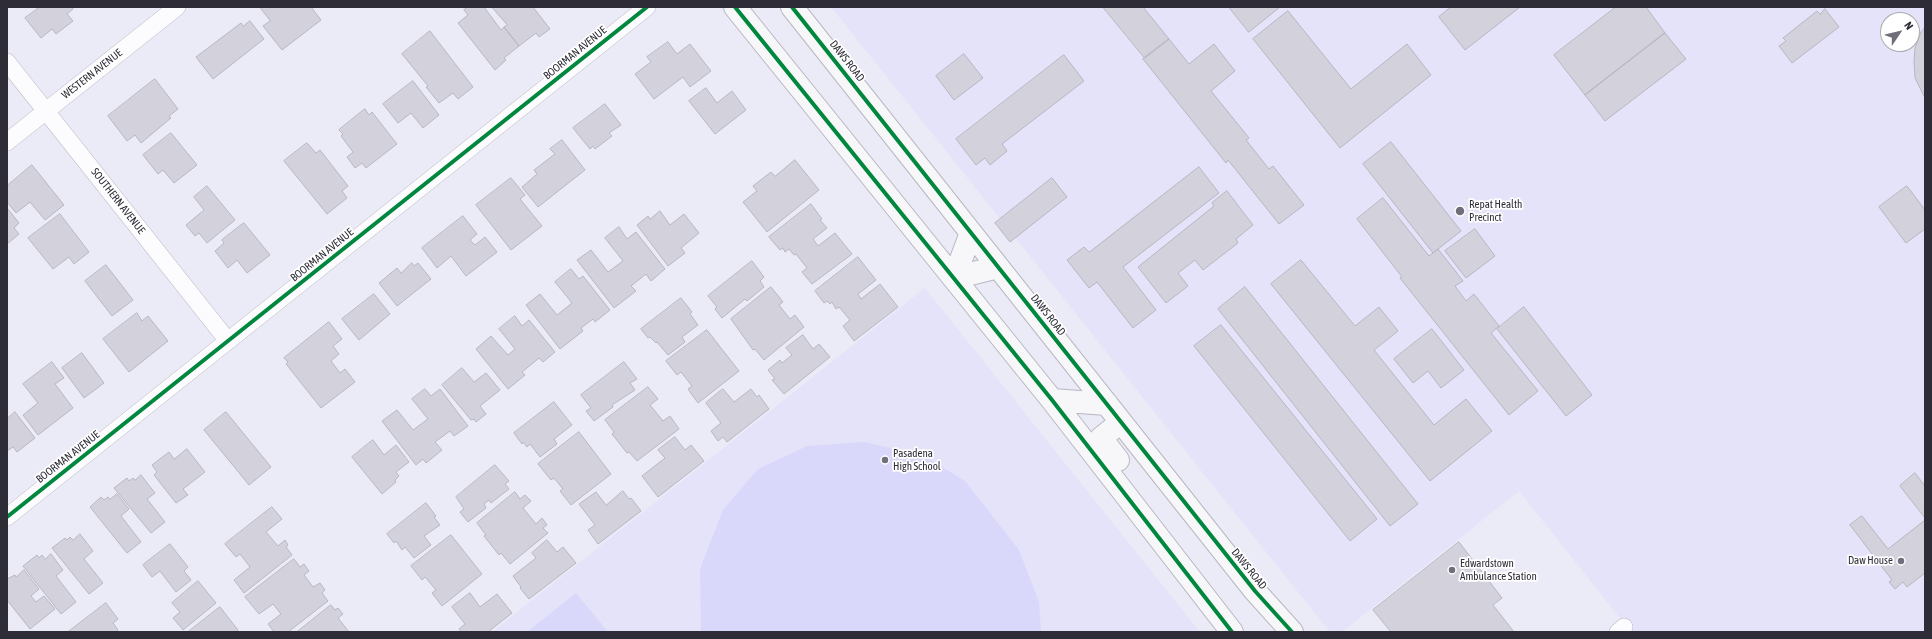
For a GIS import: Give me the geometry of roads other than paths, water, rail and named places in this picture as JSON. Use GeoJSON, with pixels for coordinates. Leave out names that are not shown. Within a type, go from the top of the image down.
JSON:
{"type":"FeatureCollection","features":[{"type":"Feature","properties":{"kind":"main road"},"geometry":{"type":"LineString","coordinates":[[735,7],[1052,400],[1232,632]]}},
{"type":"Feature","properties":{"kind":"main road","name":"DAWS ROAD"},"geometry":{"type":"LineString","coordinates":[[792,7],[1255,591],[1292,632]]}},
{"type":"Feature","properties":{"kind":"main road"},"geometry":{"type":"LineString","coordinates":[[954,278],[971,232]]}},
{"type":"Feature","properties":{"kind":"main road"},"geometry":{"type":"LineString","coordinates":[[954,278],[998,267]]}},
{"type":"Feature","properties":{"kind":"main road"},"geometry":{"type":"LineString","coordinates":[[1052,400],[1107,404]]}},
{"type":"Feature","properties":{"kind":"main road"},"geometry":{"type":"LineString","coordinates":[[1121,422],[1100,438],[1145,494],[1181,566]]}},
{"type":"Feature","properties":{"kind":"street","name":"WESTERN AVENUE"},"geometry":{"type":"LineString","coordinates":[[7,142],[177,7]]}},
{"type":"Feature","properties":{"kind":"street","name":"BOORMAN AVENUE"},"geometry":{"type":"LineString","coordinates":[[7,517],[647,7]]}},
{"type":"Feature","properties":{"kind":"street","name":"SOUTHERN AVENUE"},"geometry":{"type":"LineString","coordinates":[[7,62],[228,341]]}},
{"type":"Feature","properties":{"kind":"place","name":"Repat Health Precinct"},"geometry":{"type":"Point","coordinates":[1460,211]}},
{"type":"Feature","properties":{"kind":"place","name":"Pasadena High School"},"geometry":{"type":"Point","coordinates":[885,460]}},
{"type":"Feature","properties":{"kind":"place","name":"Daw House"},"geometry":{"type":"Point","coordinates":[1901,561]}},
{"type":"Feature","properties":{"kind":"place","name":"Edwardstown Ambulance Station"},"geometry":{"type":"Point","coordinates":[1452,570]}}]}
